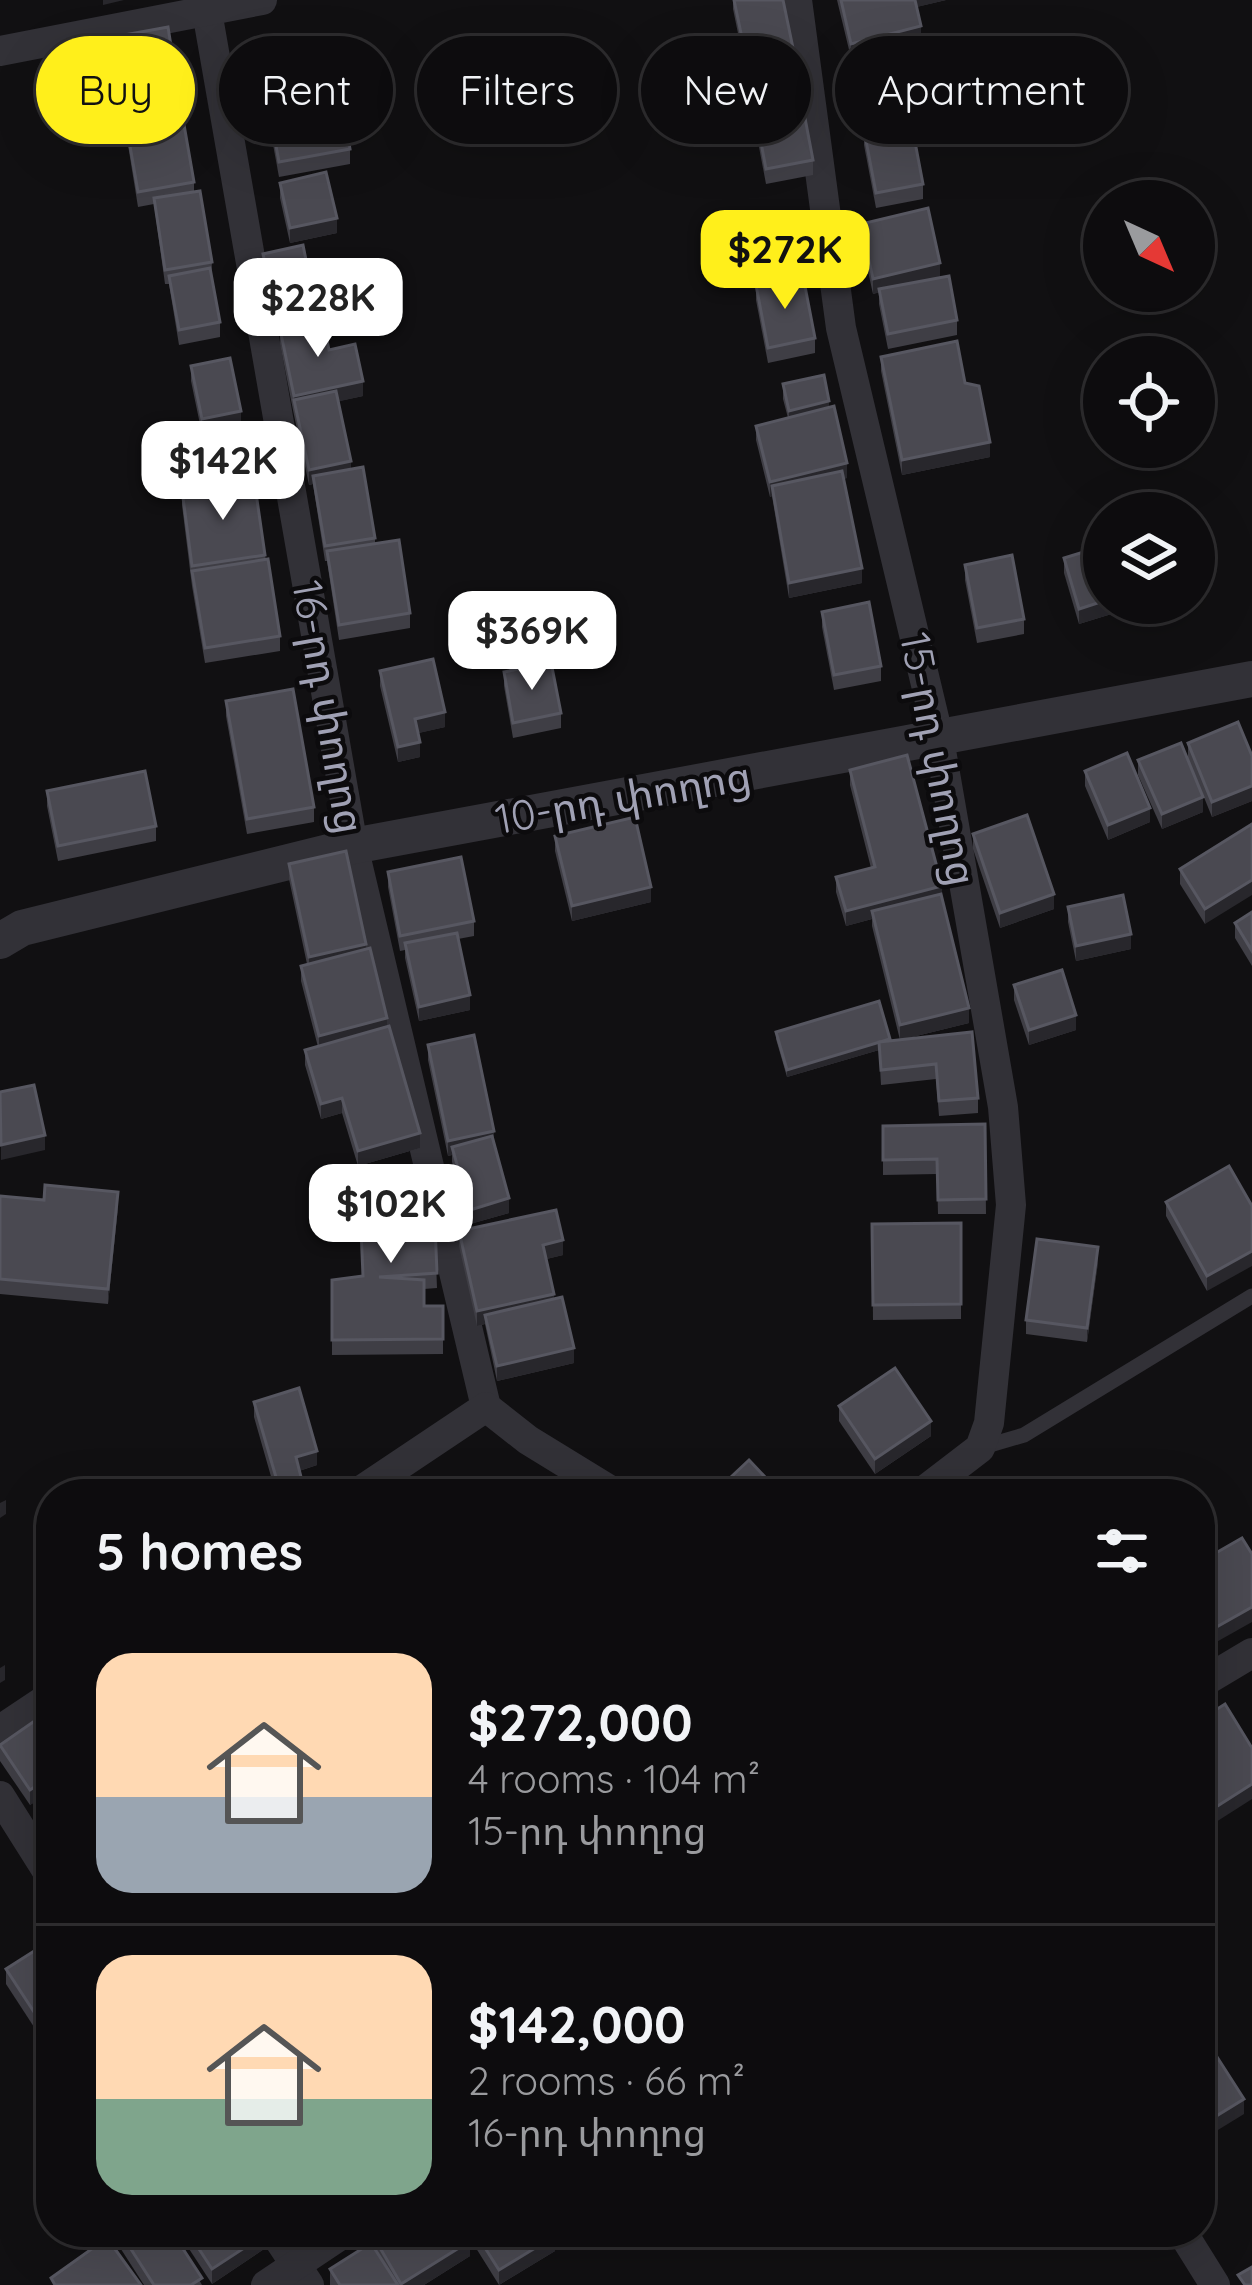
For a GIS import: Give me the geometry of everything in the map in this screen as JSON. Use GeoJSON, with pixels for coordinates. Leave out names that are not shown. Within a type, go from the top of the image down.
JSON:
{"type":"FeatureCollection","features":[{"type":"Feature","properties":{"kind":"street"},"geometry":{"type":"LineString","coordinates":[[0,51],[206,5],[262,0]]}},
{"type":"Feature","properties":{"kind":"street","name":"15-րդ փողոց"},"geometry":{"type":"LineString","coordinates":[[797,0],[841,328],[939,739],[1003,1107],[1011,1205],[988,1423],[980,1448]]}},
{"type":"Feature","properties":{"kind":"street","name":"16-րդ փողոց"},"geometry":{"type":"LineString","coordinates":[[206,5],[353,846],[486,1408]]}},
{"type":"Feature","properties":{"kind":"street","name":"10-րդ փողոց"},"geometry":{"type":"LineString","coordinates":[[0,940],[22,928],[353,846],[1252,679]]}},
{"type":"Feature","properties":{"kind":"street"},"geometry":{"type":"LineString","coordinates":[[379,1479],[486,1408],[592,1479]]}},
{"type":"Feature","properties":{"kind":"street"},"geometry":{"type":"LineString","coordinates":[[940,1479],[980,1448]]}},
{"type":"Feature","properties":{"kind":"street"},"geometry":{"type":"LineString","coordinates":[[1215,1675],[1252,1653]]}},
{"type":"Feature","properties":{"kind":"street"},"geometry":{"type":"LineString","coordinates":[[0,1730],[36,1706]]}},
{"type":"Feature","properties":{"kind":"street"},"geometry":{"type":"LineString","coordinates":[[0,1796],[36,1853]]}},
{"type":"Feature","properties":{"kind":"street"},"geometry":{"type":"LineString","coordinates":[[284,2247],[302,2275]]}},
{"type":"Feature","properties":{"kind":"street"},"geometry":{"type":"LineString","coordinates":[[266,2285],[302,2275],[331,2247]]}},
{"type":"Feature","properties":{"kind":"street"},"geometry":{"type":"LineString","coordinates":[[1191,2247],[1215,2285]]}},
{"type":"Feature","properties":{"kind":"lane"},"geometry":{"type":"LineString","coordinates":[[980,1448],[1024,1435],[1252,1296]]}},
{"type":"Feature","properties":{"kind":"building"},"geometry":{"type":"Polygon","coordinates":[[[734,0],[783,0],[790,36],[742,36],[734,0]]]}},
{"type":"Feature","properties":{"kind":"building"},"geometry":{"type":"Polygon","coordinates":[[[841,0],[915,0],[921,26],[882,36],[849,36],[841,0]]]}},
{"type":"Feature","properties":{"kind":"building"},"geometry":{"type":"Polygon","coordinates":[[[168,27],[169,36],[119,36],[168,27]]]}},
{"type":"Feature","properties":{"kind":"building"},"geometry":{"type":"Polygon","coordinates":[[[130,144],[187,144],[194,182],[138,192],[130,144]]]}},
{"type":"Feature","properties":{"kind":"building"},"geometry":{"type":"Polygon","coordinates":[[[276,144],[349,144],[350,149],[279,162],[276,144]]]}},
{"type":"Feature","properties":{"kind":"building"},"geometry":{"type":"Polygon","coordinates":[[[761,144],[810,144],[813,160],[766,169],[761,144]]]}},
{"type":"Feature","properties":{"kind":"building"},"geometry":{"type":"Polygon","coordinates":[[[867,144],[915,144],[923,184],[876,193],[867,144]]]}},
{"type":"Feature","properties":{"kind":"building"},"geometry":{"type":"Polygon","coordinates":[[[326,172],[337,218],[290,228],[280,183],[326,172]]]}},
{"type":"Feature","properties":{"kind":"building"},"geometry":{"type":"Polygon","coordinates":[[[200,191],[212,262],[165,270],[154,198],[200,191]]]}},
{"type":"Feature","properties":{"kind":"building"},"geometry":{"type":"Polygon","coordinates":[[[928,208],[940,263],[873,279],[861,224],[928,208]]]}},
{"type":"Feature","properties":{"kind":"building"},"geometry":{"type":"Polygon","coordinates":[[[303,245],[312,290],[273,299],[263,254],[303,245]]]}},
{"type":"Feature","properties":{"kind":"building"},"geometry":{"type":"Polygon","coordinates":[[[210,268],[220,322],[179,330],[169,276],[210,268]]]}},
{"type":"Feature","properties":{"kind":"building"},"geometry":{"type":"Polygon","coordinates":[[[803,276],[815,338],[768,348],[756,285],[803,276]]]}},
{"type":"Feature","properties":{"kind":"building"},"geometry":{"type":"Polygon","coordinates":[[[949,276],[957,320],[888,334],[879,289],[949,276]]]}},
{"type":"Feature","properties":{"kind":"building"},"geometry":{"type":"Polygon","coordinates":[[[323,320],[329,350],[355,344],[363,381],[294,396],[280,329],[323,320]]]}},
{"type":"Feature","properties":{"kind":"building"},"geometry":{"type":"Polygon","coordinates":[[[957,341],[965,383],[979,386],[990,442],[902,460],[881,357],[957,341]]]}},
{"type":"Feature","properties":{"kind":"building"},"geometry":{"type":"Polygon","coordinates":[[[230,358],[241,411],[202,419],[191,366],[230,358]]]}},
{"type":"Feature","properties":{"kind":"building"},"geometry":{"type":"Polygon","coordinates":[[[824,375],[829,401],[789,411],[783,384],[824,375]]]}},
{"type":"Feature","properties":{"kind":"building"},"geometry":{"type":"Polygon","coordinates":[[[336,391],[351,461],[309,470],[294,400],[336,391]]]}},
{"type":"Feature","properties":{"kind":"building"},"geometry":{"type":"Polygon","coordinates":[[[834,406],[847,463],[770,482],[756,426],[834,406]]]}},
{"type":"Feature","properties":{"kind":"building"},"geometry":{"type":"Polygon","coordinates":[[[363,467],[375,538],[325,546],[313,476],[363,467]]]}},
{"type":"Feature","properties":{"kind":"building"},"geometry":{"type":"Polygon","coordinates":[[[842,471],[862,568],[789,583],[772,486],[842,471]]]}},
{"type":"Feature","properties":{"kind":"building"},"geometry":{"type":"Polygon","coordinates":[[[254,479],[265,555],[192,566],[182,490],[254,479]]]}},
{"type":"Feature","properties":{"kind":"building"},"geometry":{"type":"Polygon","coordinates":[[[399,540],[410,613],[339,625],[327,551],[399,540]]]}},
{"type":"Feature","properties":{"kind":"building"},"geometry":{"type":"Polygon","coordinates":[[[1083,552],[1083,608],[1079,609],[1064,558],[1083,552]]]}},
{"type":"Feature","properties":{"kind":"building"},"geometry":{"type":"Polygon","coordinates":[[[1012,555],[1024,619],[977,628],[965,565],[1012,555]]]}},
{"type":"Feature","properties":{"kind":"building"},"geometry":{"type":"Polygon","coordinates":[[[268,559],[280,636],[205,648],[192,571],[268,559]]]}},
{"type":"Feature","properties":{"kind":"building"},"geometry":{"type":"Polygon","coordinates":[[[869,602],[881,666],[834,675],[822,612],[869,602]]]}},
{"type":"Feature","properties":{"kind":"building"},"geometry":{"type":"Polygon","coordinates":[[[433,659],[445,712],[415,719],[420,742],[398,747],[380,671],[433,659]]]}},
{"type":"Feature","properties":{"kind":"building"},"geometry":{"type":"Polygon","coordinates":[[[551,662],[561,713],[513,723],[504,672],[551,662]]]}},
{"type":"Feature","properties":{"kind":"building"},"geometry":{"type":"Polygon","coordinates":[[[293,689],[314,807],[247,819],[226,701],[293,689]]]}},
{"type":"Feature","properties":{"kind":"building"},"geometry":{"type":"Polygon","coordinates":[[[1238,722],[1252,756],[1252,786],[1212,802],[1188,743],[1238,722]]]}},
{"type":"Feature","properties":{"kind":"building"},"geometry":{"type":"Polygon","coordinates":[[[1181,743],[1203,797],[1162,814],[1138,760],[1181,743]]]}},
{"type":"Feature","properties":{"kind":"building"},"geometry":{"type":"Polygon","coordinates":[[[1127,753],[1150,808],[1108,825],[1085,771],[1127,753]]]}},
{"type":"Feature","properties":{"kind":"building"},"geometry":{"type":"Polygon","coordinates":[[[907,755],[942,886],[846,911],[836,877],[875,867],[850,770],[907,755]]]}},
{"type":"Feature","properties":{"kind":"building"},"geometry":{"type":"Polygon","coordinates":[[[145,771],[156,826],[58,846],[47,791],[145,771]]]}},
{"type":"Feature","properties":{"kind":"building"},"geometry":{"type":"Polygon","coordinates":[[[1027,815],[1054,894],[1000,913],[973,834],[1027,815]]]}},
{"type":"Feature","properties":{"kind":"building"},"geometry":{"type":"Polygon","coordinates":[[[635,817],[651,887],[572,906],[555,836],[635,817]]]}},
{"type":"Feature","properties":{"kind":"building"},"geometry":{"type":"Polygon","coordinates":[[[1252,824],[1252,880],[1205,909],[1180,869],[1252,824]]]}},
{"type":"Feature","properties":{"kind":"building"},"geometry":{"type":"Polygon","coordinates":[[[346,851],[366,944],[309,957],[289,864],[346,851]]]}},
{"type":"Feature","properties":{"kind":"building"},"geometry":{"type":"Polygon","coordinates":[[[461,857],[474,921],[400,936],[388,872],[461,857]]]}},
{"type":"Feature","properties":{"kind":"building"},"geometry":{"type":"Polygon","coordinates":[[[941,894],[969,1008],[900,1025],[872,911],[941,894]]]}},
{"type":"Feature","properties":{"kind":"building"},"geometry":{"type":"Polygon","coordinates":[[[1123,895],[1131,934],[1076,946],[1068,907],[1123,895]]]}},
{"type":"Feature","properties":{"kind":"building"},"geometry":{"type":"Polygon","coordinates":[[[1252,912],[1252,951],[1235,923],[1252,912]]]}},
{"type":"Feature","properties":{"kind":"building"},"geometry":{"type":"Polygon","coordinates":[[[457,933],[470,995],[419,1007],[405,943],[457,933]]]}},
{"type":"Feature","properties":{"kind":"building"},"geometry":{"type":"Polygon","coordinates":[[[370,948],[387,1018],[319,1036],[301,966],[370,948]]]}},
{"type":"Feature","properties":{"kind":"building"},"geometry":{"type":"Polygon","coordinates":[[[1062,970],[1076,1015],[1029,1030],[1014,985],[1062,970]]]}},
{"type":"Feature","properties":{"kind":"building"},"geometry":{"type":"Polygon","coordinates":[[[879,1001],[890,1039],[787,1070],[776,1032],[879,1001]]]}},
{"type":"Feature","properties":{"kind":"building"},"geometry":{"type":"Polygon","coordinates":[[[389,1026],[420,1133],[358,1151],[342,1098],[321,1104],[305,1050],[389,1026]]]}},
{"type":"Feature","properties":{"kind":"building"},"geometry":{"type":"Polygon","coordinates":[[[972,1032],[978,1098],[939,1101],[936,1064],[881,1070],[879,1042],[972,1032]]]}},
{"type":"Feature","properties":{"kind":"building"},"geometry":{"type":"Polygon","coordinates":[[[474,1035],[494,1131],[448,1141],[428,1045],[474,1035]]]}},
{"type":"Feature","properties":{"kind":"building"},"geometry":{"type":"Polygon","coordinates":[[[34,1085],[45,1135],[1,1145],[0,1092],[34,1085]]]}},
{"type":"Feature","properties":{"kind":"building"},"geometry":{"type":"Polygon","coordinates":[[[985,1124],[986,1199],[938,1200],[937,1159],[883,1160],[883,1126],[985,1124]]]}},
{"type":"Feature","properties":{"kind":"building"},"geometry":{"type":"Polygon","coordinates":[[[492,1136],[509,1198],[470,1210],[452,1147],[492,1136]]]}},
{"type":"Feature","properties":{"kind":"building"},"geometry":{"type":"Polygon","coordinates":[[[1229,1166],[1252,1206],[1252,1251],[1207,1276],[1166,1202],[1229,1166]]]}},
{"type":"Feature","properties":{"kind":"building"},"geometry":{"type":"Polygon","coordinates":[[[433,1177],[437,1273],[379,1277],[424,1280],[424,1306],[443,1306],[443,1339],[332,1340],[332,1280],[363,1276],[359,1181],[433,1177]]]}},
{"type":"Feature","properties":{"kind":"building"},"geometry":{"type":"Polygon","coordinates":[[[45,1185],[118,1192],[108,1289],[0,1279],[0,1196],[44,1200],[45,1185]]]}},
{"type":"Feature","properties":{"kind":"building"},"geometry":{"type":"Polygon","coordinates":[[[556,1210],[563,1240],[543,1245],[554,1294],[477,1311],[459,1231],[556,1210]]]}},
{"type":"Feature","properties":{"kind":"building"},"geometry":{"type":"Polygon","coordinates":[[[961,1223],[961,1304],[873,1305],[872,1224],[961,1223]]]}},
{"type":"Feature","properties":{"kind":"building"},"geometry":{"type":"Polygon","coordinates":[[[1037,1239],[1098,1247],[1087,1328],[1026,1320],[1037,1239]]]}},
{"type":"Feature","properties":{"kind":"building"},"geometry":{"type":"Polygon","coordinates":[[[562,1297],[574,1348],[497,1366],[485,1315],[562,1297]]]}},
{"type":"Feature","properties":{"kind":"building"},"geometry":{"type":"Polygon","coordinates":[[[895,1368],[931,1421],[875,1459],[839,1406],[895,1368]]]}},
{"type":"Feature","properties":{"kind":"building"},"geometry":{"type":"Polygon","coordinates":[[[299,1388],[317,1451],[296,1457],[301,1477],[277,1479],[254,1402],[299,1388]]]}},
{"type":"Feature","properties":{"kind":"building"},"geometry":{"type":"Polygon","coordinates":[[[749,1460],[767,1479],[729,1479],[749,1460]]]}},
{"type":"Feature","properties":{"kind":"building"},"geometry":{"type":"Polygon","coordinates":[[[1242,1538],[1252,1554],[1252,1607],[1215,1628],[1215,1553],[1242,1538]]]}},
{"type":"Feature","properties":{"kind":"building"},"geometry":{"type":"Polygon","coordinates":[[[1225,1704],[1252,1748],[1252,1784],[1216,1807],[1215,1805],[1215,1710],[1225,1704]]]}},
{"type":"Feature","properties":{"kind":"building"},"geometry":{"type":"Polygon","coordinates":[[[33,1722],[36,1786],[30,1790],[0,1745],[33,1722]]]}},
{"type":"Feature","properties":{"kind":"building"},"geometry":{"type":"Polygon","coordinates":[[[36,1950],[36,2015],[6,1969],[36,1950]]]}},
{"type":"Feature","properties":{"kind":"building"},"geometry":{"type":"Polygon","coordinates":[[[1215,2054],[1244,2099],[1215,2117],[1215,2054]]]}},
{"type":"Feature","properties":{"kind":"building"},"geometry":{"type":"Polygon","coordinates":[[[94,2247],[114,2247],[141,2285],[55,2285],[51,2278],[94,2247]]]}},
{"type":"Feature","properties":{"kind":"building"},"geometry":{"type":"Polygon","coordinates":[[[130,2247],[182,2247],[202,2278],[191,2285],[154,2285],[130,2247]]]}},
{"type":"Feature","properties":{"kind":"building"},"geometry":{"type":"Polygon","coordinates":[[[198,2247],[246,2247],[212,2269],[198,2247]]]}},
{"type":"Feature","properties":{"kind":"building"},"geometry":{"type":"Polygon","coordinates":[[[365,2247],[374,2247],[398,2285],[340,2285],[330,2269],[365,2247]]]}},
{"type":"Feature","properties":{"kind":"building"},"geometry":{"type":"Polygon","coordinates":[[[379,2247],[460,2247],[401,2284],[379,2247]]]}},
{"type":"Feature","properties":{"kind":"building"},"geometry":{"type":"Polygon","coordinates":[[[484,2247],[537,2247],[499,2270],[484,2247]]]}},
{"type":"Feature","properties":{"kind":"building"},"geometry":{"type":"Polygon","coordinates":[[[1252,2267],[1252,2285],[1245,2285],[1238,2275],[1252,2267]]]}}]}
